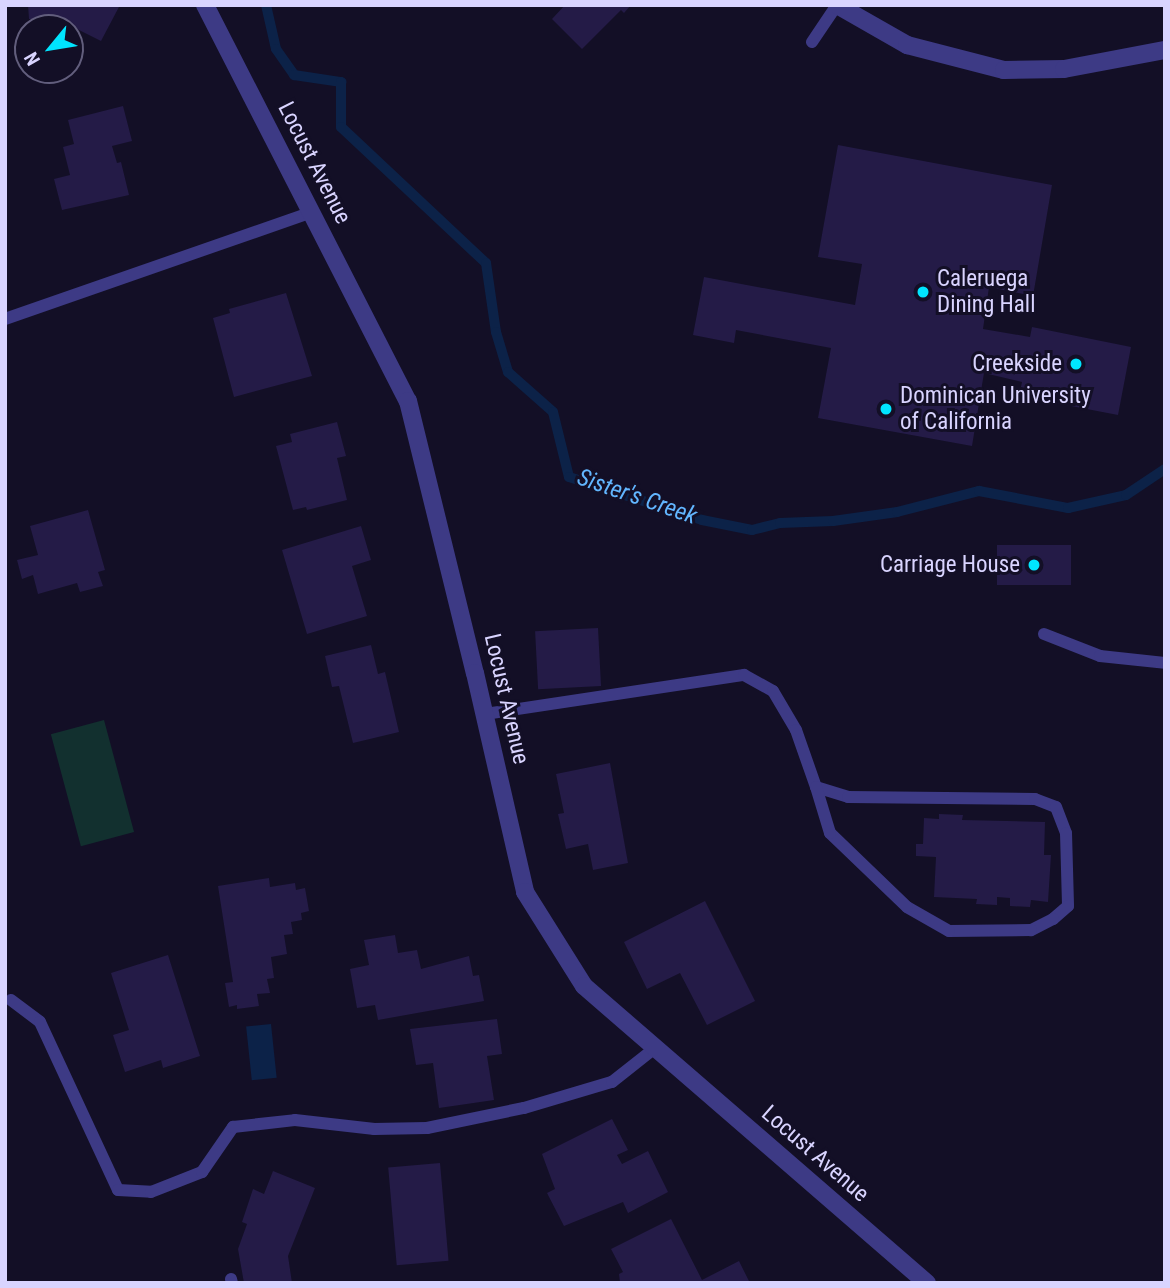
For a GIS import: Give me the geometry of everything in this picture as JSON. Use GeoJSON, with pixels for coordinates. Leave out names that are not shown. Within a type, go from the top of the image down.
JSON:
{"type":"FeatureCollection","features":[{"type":"Feature","properties":{"kind":"street","name":"Locust Avenue"},"geometry":{"type":"LineString","coordinates":[[205,5],[408,401],[485,714],[525,892],[584,986],[927,1283]]}},
{"type":"Feature","properties":{"kind":"street"},"geometry":{"type":"LineString","coordinates":[[837,5],[907,45],[1004,70],[1064,69],[1165,51]]}},
{"type":"Feature","properties":{"kind":"lane"},"geometry":{"type":"LineString","coordinates":[[812,42],[837,5]]}},
{"type":"Feature","properties":{"kind":"lane"},"geometry":{"type":"LineString","coordinates":[[5,318],[312,212]]}},
{"type":"Feature","properties":{"kind":"lane"},"geometry":{"type":"LineString","coordinates":[[1044,634],[1100,656],[1165,663]]}},
{"type":"Feature","properties":{"kind":"lane"},"geometry":{"type":"LineString","coordinates":[[485,714],[744,676],[773,691],[796,730],[830,833],[907,907],[949,931],[1031,930],[1053,919],[1068,906],[1066,833],[1056,807],[1023,798],[848,797],[816,787]]}},
{"type":"Feature","properties":{"kind":"lane"},"geometry":{"type":"LineString","coordinates":[[11,1000],[40,1022],[118,1190],[151,1192],[201,1172],[233,1127],[295,1120],[374,1129],[427,1128],[524,1108],[612,1082],[655,1048]]}},
{"type":"Feature","properties":{"kind":"green space"},"geometry":{"type":"Polygon","coordinates":[[[104,720],[134,832],[81,846],[51,734],[104,720]]]}},
{"type":"Feature","properties":{"kind":"water"},"geometry":{"type":"Polygon","coordinates":[[[271,1024],[277,1078],[252,1080],[246,1027],[271,1024]]]}},
{"type":"Feature","properties":{"kind":"building"},"geometry":{"type":"Polygon","coordinates":[[[28,5],[120,5],[101,41],[84,32],[84,14],[29,14],[28,5]]]}},
{"type":"Feature","properties":{"kind":"building"},"geometry":{"type":"Polygon","coordinates":[[[565,5],[631,5],[624,13],[621,10],[582,49],[552,19],[565,5]]]}},
{"type":"Feature","properties":{"kind":"building"},"geometry":{"type":"Polygon","coordinates":[[[123,106],[132,141],[112,146],[117,163],[121,162],[129,195],[62,210],[54,179],[70,175],[63,147],[74,144],[68,120],[123,106]]]}},
{"type":"Feature","properties":{"kind":"building","name":"Caleruega Dining Hall"},"geometry":{"type":"Polygon","coordinates":[[[838,145],[1052,185],[1033,296],[989,287],[983,329],[1030,337],[1032,327],[1131,347],[1118,415],[1019,396],[1022,382],[984,373],[972,446],[818,418],[831,348],[736,330],[734,343],[693,335],[704,277],[855,305],[862,264],[818,257],[838,145]]]}},
{"type":"Feature","properties":{"kind":"building"},"geometry":{"type":"Polygon","coordinates":[[[286,293],[312,376],[234,397],[213,318],[230,313],[229,309],[286,293]]]}},
{"type":"Feature","properties":{"kind":"building"},"geometry":{"type":"Polygon","coordinates":[[[337,422],[346,456],[337,458],[347,500],[307,510],[306,507],[293,510],[276,446],[292,442],[290,434],[337,422]]]}},
{"type":"Feature","properties":{"kind":"building"},"geometry":{"type":"Polygon","coordinates":[[[88,510],[105,570],[98,572],[103,586],[80,592],[77,583],[38,594],[33,575],[22,579],[17,560],[38,555],[30,526],[88,510]]]}},
{"type":"Feature","properties":{"kind":"building"},"geometry":{"type":"Polygon","coordinates":[[[361,526],[371,560],[352,566],[367,616],[307,634],[282,550],[361,526]]]}},
{"type":"Feature","properties":{"kind":"building","name":"Carriage House"},"geometry":{"type":"Polygon","coordinates":[[[997,545],[1071,545],[1071,585],[997,585],[997,545]]]}},
{"type":"Feature","properties":{"kind":"building"},"geometry":{"type":"Polygon","coordinates":[[[598,628],[601,686],[538,689],[535,631],[598,628]]]}},
{"type":"Feature","properties":{"kind":"building"},"geometry":{"type":"Polygon","coordinates":[[[371,645],[378,674],[385,672],[399,732],[353,743],[339,686],[332,687],[325,656],[371,645]]]}},
{"type":"Feature","properties":{"kind":"building"},"geometry":{"type":"Polygon","coordinates":[[[610,763],[628,863],[593,870],[588,844],[566,849],[558,814],[564,813],[556,774],[610,763]]]}},
{"type":"Feature","properties":{"kind":"building"},"geometry":{"type":"Polygon","coordinates":[[[939,814],[963,815],[962,820],[1045,822],[1044,855],[1051,855],[1048,902],[1031,900],[1030,907],[1010,906],[1010,898],[997,897],[997,905],[976,904],[977,899],[934,897],[936,857],[916,856],[916,844],[923,844],[924,818],[939,819],[939,814]]]}},
{"type":"Feature","properties":{"kind":"building"},"geometry":{"type":"Polygon","coordinates":[[[269,878],[270,887],[295,883],[296,890],[305,888],[309,911],[301,913],[302,920],[291,922],[293,934],[284,935],[287,954],[271,957],[274,978],[267,979],[270,993],[257,994],[259,1006],[237,1009],[237,1005],[229,1007],[225,983],[233,982],[218,886],[269,878]]]}},
{"type":"Feature","properties":{"kind":"building"},"geometry":{"type":"Polygon","coordinates":[[[705,901],[755,1001],[707,1025],[680,973],[647,989],[624,942],[705,901]]]}},
{"type":"Feature","properties":{"kind":"building"},"geometry":{"type":"Polygon","coordinates":[[[395,935],[398,953],[417,950],[421,969],[469,956],[473,976],[479,975],[484,1001],[378,1020],[375,1005],[357,1008],[350,969],[369,965],[364,940],[395,935]]]}},
{"type":"Feature","properties":{"kind":"building"},"geometry":{"type":"Polygon","coordinates":[[[168,955],[200,1056],[163,1068],[161,1060],[125,1072],[113,1035],[129,1030],[111,973],[168,955]]]}},
{"type":"Feature","properties":{"kind":"building"},"geometry":{"type":"Polygon","coordinates":[[[497,1019],[502,1054],[487,1056],[494,1100],[439,1108],[433,1063],[416,1065],[410,1029],[497,1019]]]}},
{"type":"Feature","properties":{"kind":"building"},"geometry":{"type":"Polygon","coordinates":[[[612,1119],[628,1150],[617,1155],[622,1164],[648,1151],[668,1192],[628,1213],[623,1202],[564,1226],[547,1193],[555,1189],[542,1154],[612,1119]]]}},
{"type":"Feature","properties":{"kind":"building"},"geometry":{"type":"Polygon","coordinates":[[[440,1163],[449,1261],[397,1265],[388,1168],[440,1163]]]}},
{"type":"Feature","properties":{"kind":"building"},"geometry":{"type":"Polygon","coordinates":[[[273,1171],[315,1188],[288,1256],[292,1283],[244,1283],[238,1249],[247,1224],[242,1222],[253,1189],[264,1194],[273,1171]]]}},
{"type":"Feature","properties":{"kind":"building"},"geometry":{"type":"Polygon","coordinates":[[[671,1219],[702,1280],[739,1261],[750,1283],[620,1283],[619,1274],[623,1272],[611,1249],[671,1219]]]}},
{"type":"Feature","properties":{"kind":"waterway","name":"Sister's Creek"},"geometry":{"type":"LineString","coordinates":[[266,5],[276,49],[294,75],[341,82],[341,127],[486,263],[496,332],[508,372],[553,412],[569,477],[702,520],[752,530],[780,523],[833,521],[897,512],[979,491],[1068,508],[1126,495],[1165,469]]}},
{"type":"Feature","properties":{"kind":"place","name":"Caleruega Dining Hall"},"geometry":{"type":"Point","coordinates":[923,292]}},
{"type":"Feature","properties":{"kind":"place","name":"Creekside"},"geometry":{"type":"Point","coordinates":[1076,364]}},
{"type":"Feature","properties":{"kind":"place","name":"Dominican University of California"},"geometry":{"type":"Point","coordinates":[886,409]}},
{"type":"Feature","properties":{"kind":"place","name":"Carriage House"},"geometry":{"type":"Point","coordinates":[1034,565]}}]}
